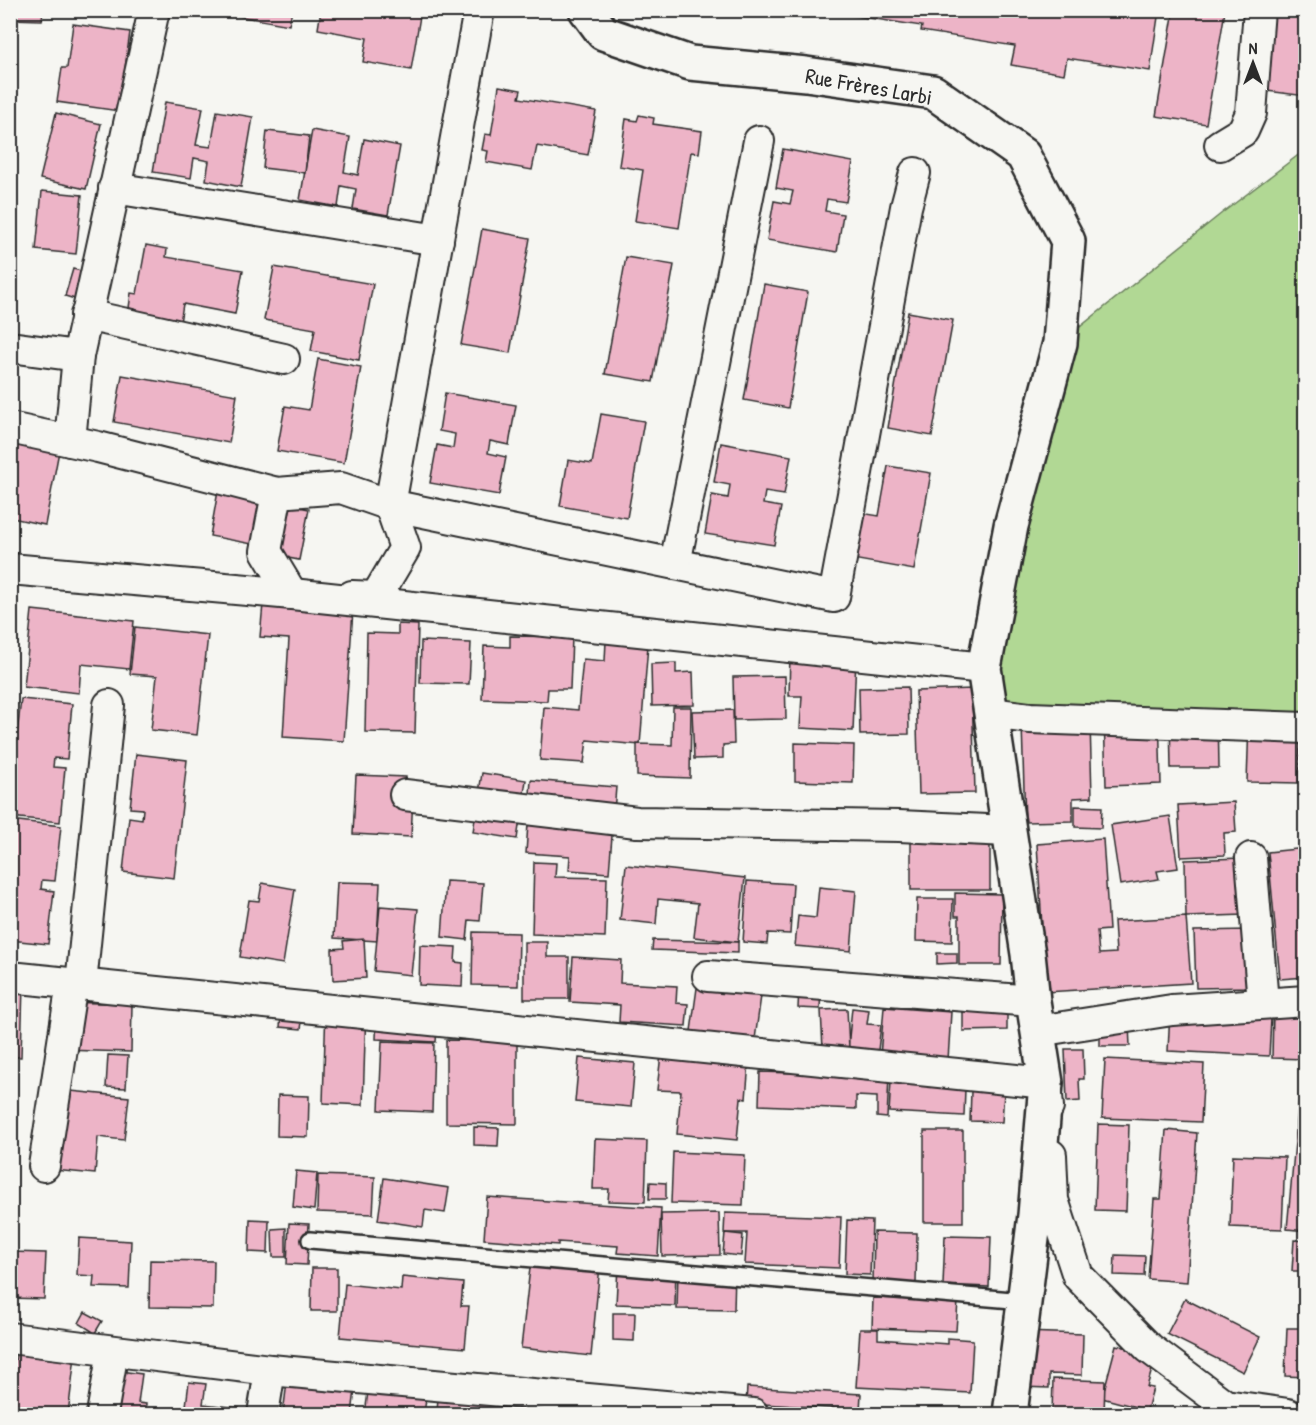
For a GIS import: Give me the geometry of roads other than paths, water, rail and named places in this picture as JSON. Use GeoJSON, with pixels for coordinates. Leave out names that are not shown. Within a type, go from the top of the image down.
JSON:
{"type":"FeatureCollection","features":[{"type":"Feature","properties":{"kind":"main road","name":"Rue Frères Larbi"},"geometry":{"type":"LineString","coordinates":[[586,10],[603,33],[690,63],[806,74],[933,92],[1023,155],[1068,241],[1060,343],[1011,526],[984,668],[1046,1083],[1035,1215],[1010,1414]]}},
{"type":"Feature","properties":{"kind":"street"},"geometry":{"type":"LineString","coordinates":[[70,441],[78,356],[154,10]]}},
{"type":"Feature","properties":{"kind":"street"},"geometry":{"type":"LineString","coordinates":[[292,594],[376,597],[405,548],[390,505],[479,10]]}},
{"type":"Feature","properties":{"kind":"street"},"geometry":{"type":"LineString","coordinates":[[1220,145],[1243,131],[1251,113],[1259,10]]}},
{"type":"Feature","properties":{"kind":"street"},"geometry":{"type":"LineString","coordinates":[[675,564],[759,141]]}},
{"type":"Feature","properties":{"kind":"street"},"geometry":{"type":"LineString","coordinates":[[10,428],[278,493],[341,488],[390,505],[834,597],[906,207],[915,173]]}},
{"type":"Feature","properties":{"kind":"street"},"geometry":{"type":"LineString","coordinates":[[114,188],[438,240]]}},
{"type":"Feature","properties":{"kind":"street"},"geometry":{"type":"LineString","coordinates":[[86,315],[284,359]]}},
{"type":"Feature","properties":{"kind":"street"},"geometry":{"type":"LineString","coordinates":[[10,347],[78,356]]}},
{"type":"Feature","properties":{"kind":"street"},"geometry":{"type":"LineString","coordinates":[[278,493],[266,551],[292,594]]}},
{"type":"Feature","properties":{"kind":"street"},"geometry":{"type":"LineString","coordinates":[[10,569],[292,594],[984,668]]}},
{"type":"Feature","properties":{"kind":"street"},"geometry":{"type":"LineString","coordinates":[[44,1166],[77,983],[109,705]]}},
{"type":"Feature","properties":{"kind":"street"},"geometry":{"type":"LineString","coordinates":[[990,713],[1030,718],[1305,728]]}},
{"type":"Feature","properties":{"kind":"street"},"geometry":{"type":"LineString","coordinates":[[405,795],[638,822],[899,826],[1009,831]]}},
{"type":"Feature","properties":{"kind":"street"},"geometry":{"type":"LineString","coordinates":[[1251,858],[1263,1002]]}},
{"type":"Feature","properties":{"kind":"street"},"geometry":{"type":"LineString","coordinates":[[708,976],[1035,1016],[1305,1001]]}},
{"type":"Feature","properties":{"kind":"street"},"geometry":{"type":"LineString","coordinates":[[10,977],[1046,1083],[1053,1200],[1078,1276],[1149,1348],[1225,1405],[1288,1414]]}},
{"type":"Feature","properties":{"kind":"street"},"geometry":{"type":"LineString","coordinates":[[10,1338],[270,1370],[753,1414]]}},
{"type":"Feature","properties":{"kind":"street"},"geometry":{"type":"LineString","coordinates":[[102,1414],[113,1351]]}},
{"type":"Feature","properties":{"kind":"street"},"geometry":{"type":"LineString","coordinates":[[263,1414],[270,1370]]}},
{"type":"Feature","properties":{"kind":"lane"},"geometry":{"type":"LineString","coordinates":[[310,1240],[1024,1301]]}}]}
